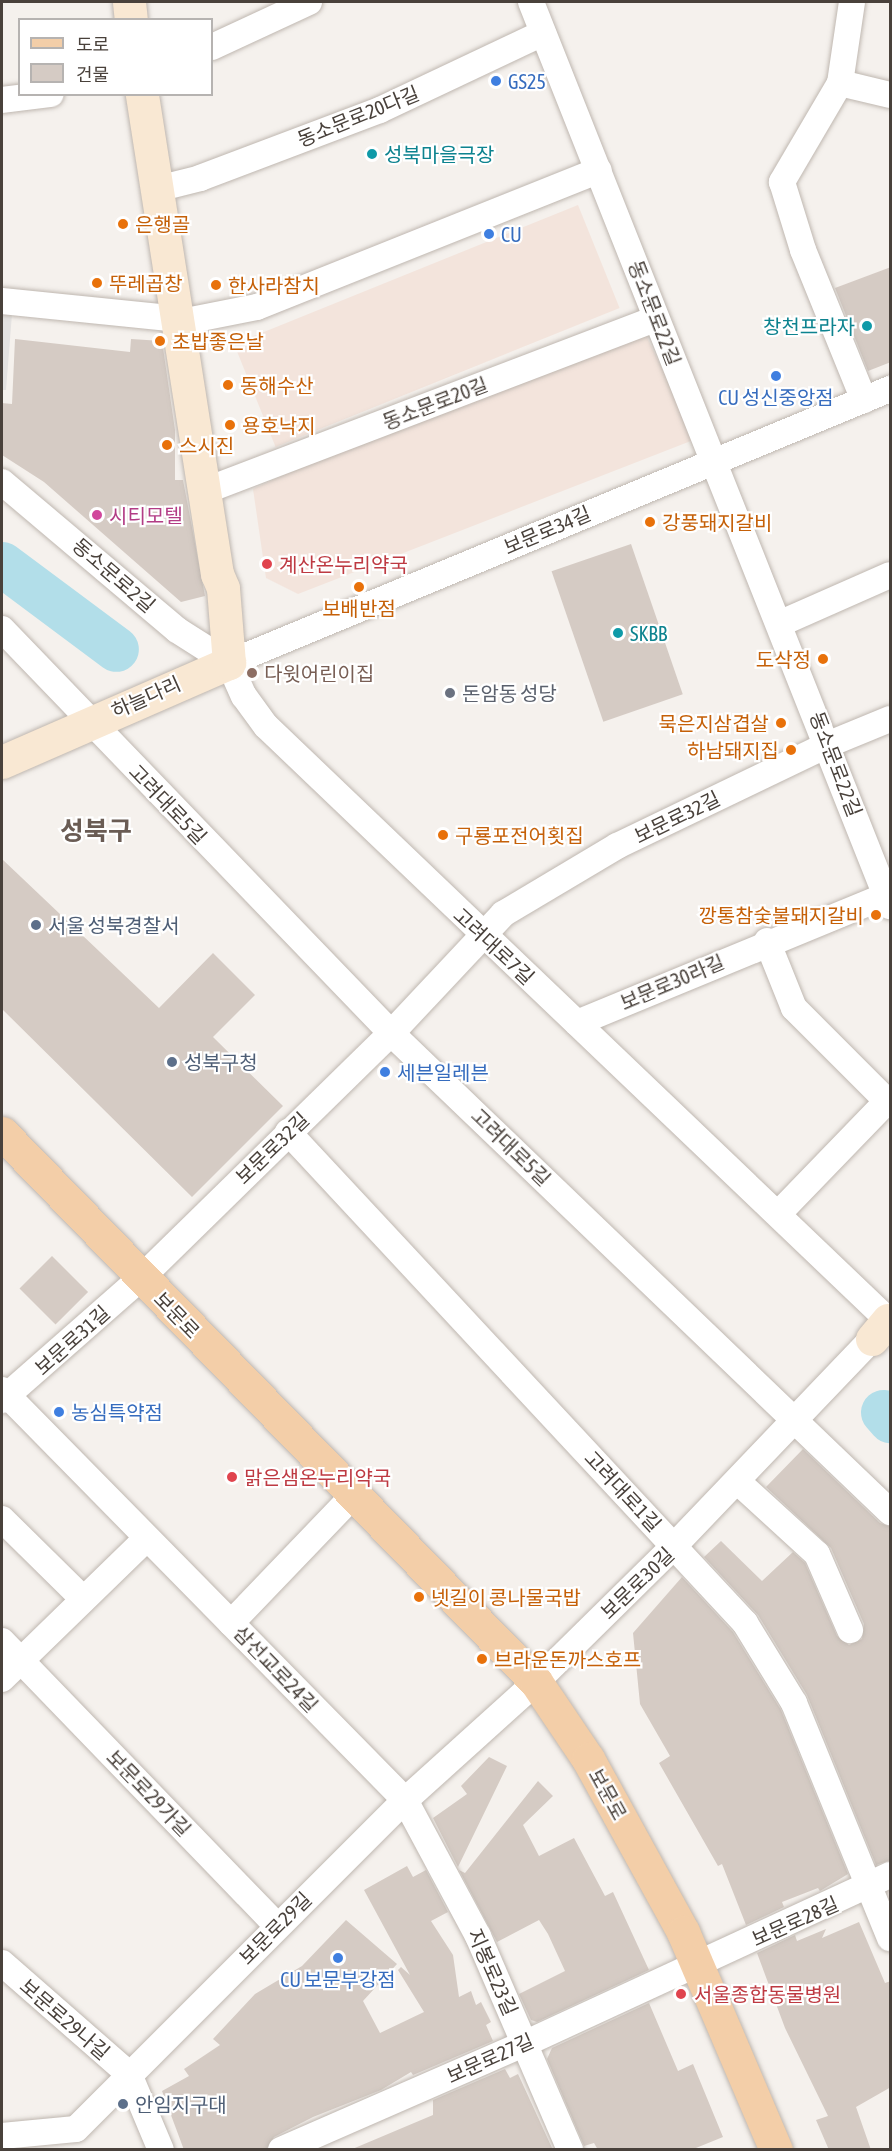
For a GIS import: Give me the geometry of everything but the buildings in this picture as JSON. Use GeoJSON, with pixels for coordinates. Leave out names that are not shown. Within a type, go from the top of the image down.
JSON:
{"type":"FeatureCollection","features":[{"type":"Feature","properties":{"kind":"main road","name":"보문로"},"geometry":{"type":"LineString","coordinates":[[2,1133],[352,1497],[536,1682],[610,1796],[698,1964],[776,2150]]}},
{"type":"Feature","properties":{"kind":"street"},"geometry":{"type":"LineString","coordinates":[[129,2],[131,18]]}},
{"type":"Feature","properties":{"kind":"street"},"geometry":{"type":"LineString","coordinates":[[213,47],[309,2]]}},
{"type":"Feature","properties":{"kind":"street","name":"동소문로22길"},"geometry":{"type":"LineString","coordinates":[[531,2],[889,898]]}},
{"type":"Feature","properties":{"kind":"street"},"geometry":{"type":"LineString","coordinates":[[852,2],[840,83],[782,182],[802,250],[864,400]]}},
{"type":"Feature","properties":{"kind":"street","name":"동소문로20다길"},"geometry":{"type":"LineString","coordinates":[[169,186],[200,178],[380,110],[543,33]]}},
{"type":"Feature","properties":{"kind":"street"},"geometry":{"type":"LineString","coordinates":[[840,83],[891,95]]}},
{"type":"Feature","properties":{"kind":"street"},"geometry":{"type":"LineString","coordinates":[[2,100],[35,96]]}},
{"type":"Feature","properties":{"kind":"street"},"geometry":{"type":"LineString","coordinates":[[142,96],[215,487],[226,574],[216,668]]}},
{"type":"Feature","properties":{"kind":"street"},"geometry":{"type":"LineString","coordinates":[[152,96],[169,186],[217,573],[223,588]]}},
{"type":"Feature","properties":{"kind":"street"},"geometry":{"type":"LineString","coordinates":[[2,301],[185,319],[257,307],[599,170]]}},
{"type":"Feature","properties":{"kind":"street","name":"동소문로20길"},"geometry":{"type":"LineString","coordinates":[[215,487],[656,319]]}},
{"type":"Feature","properties":{"kind":"street","name":"보문로34길"},"geometry":{"type":"LineString","coordinates":[[216,668],[891,389]]}},
{"type":"Feature","properties":{"kind":"street","name":"동소문로2길"},"geometry":{"type":"LineString","coordinates":[[2,482],[177,630],[216,668]]}},
{"type":"Feature","properties":{"kind":"street"},"geometry":{"type":"LineString","coordinates":[[779,624],[891,575]]}},
{"type":"Feature","properties":{"kind":"street","name":"고려대로5길"},"geometry":{"type":"LineString","coordinates":[[2,629],[89,723],[398,1026],[803,1414],[891,1512]]}},
{"type":"Feature","properties":{"kind":"street","name":"하늘다리"},"geometry":{"type":"LineString","coordinates":[[89,723],[216,668]]}},
{"type":"Feature","properties":{"kind":"street","name":"고려대로7길"},"geometry":{"type":"LineString","coordinates":[[216,668],[244,696],[266,726],[480,938],[577,1023],[779,1213],[885,1325]]}},
{"type":"Feature","properties":{"kind":"street","name":"보문로32길"},"geometry":{"type":"LineString","coordinates":[[141,1278],[398,1026],[502,914],[617,846],[829,744],[891,719]]}},
{"type":"Feature","properties":{"kind":"street"},"geometry":{"type":"LineString","coordinates":[[2,762],[89,723]]}},
{"type":"Feature","properties":{"kind":"street","name":"보문로30라길"},"geometry":{"type":"LineString","coordinates":[[577,1023],[767,941],[889,898]]}},
{"type":"Feature","properties":{"kind":"street"},"geometry":{"type":"LineString","coordinates":[[767,941],[794,1008],[889,1100],[779,1213]]}},
{"type":"Feature","properties":{"kind":"street","name":"고려대로1길"},"geometry":{"type":"LineString","coordinates":[[288,1132],[745,1623],[794,1703],[880,1881],[891,1938]]}},
{"type":"Feature","properties":{"kind":"street","name":"보문로31길"},"geometry":{"type":"LineString","coordinates":[[4,1396],[141,1278]]}},
{"type":"Feature","properties":{"kind":"street","name":"보문로30길"},"geometry":{"type":"LineString","coordinates":[[536,1682],[674,1546],[803,1414],[885,1325]]}},
{"type":"Feature","properties":{"kind":"street","name":"삼선교로24길"},"geometry":{"type":"LineString","coordinates":[[4,1396],[405,1800]]}},
{"type":"Feature","properties":{"kind":"street"},"geometry":{"type":"LineString","coordinates":[[737,1481],[817,1554],[850,1630]]}},
{"type":"Feature","properties":{"kind":"street"},"geometry":{"type":"LineString","coordinates":[[231,1623],[352,1497]]}},
{"type":"Feature","properties":{"kind":"street"},"geometry":{"type":"LineString","coordinates":[[2,1519],[83,1599]]}},
{"type":"Feature","properties":{"kind":"street"},"geometry":{"type":"LineString","coordinates":[[2,1679],[147,1538]]}},
{"type":"Feature","properties":{"kind":"street","name":"보문로29가길"},"geometry":{"type":"LineString","coordinates":[[2,1641],[277,1926]]}},
{"type":"Feature","properties":{"kind":"street","name":"보문로29길"},"geometry":{"type":"LineString","coordinates":[[2,2136],[76,2129],[405,1800],[536,1682]]}},
{"type":"Feature","properties":{"kind":"street","name":"지봉로23길"},"geometry":{"type":"LineString","coordinates":[[405,1800],[478,1936],[570,2150]]}},
{"type":"Feature","properties":{"kind":"street","name":"보문로28길"},"geometry":{"type":"LineString","coordinates":[[698,1964],[880,1881]]}},
{"type":"Feature","properties":{"kind":"street","name":"보문로29나길"},"geometry":{"type":"LineString","coordinates":[[2,1963],[129,2074]]}},
{"type":"Feature","properties":{"kind":"street","name":"보문로27길"},"geometry":{"type":"LineString","coordinates":[[281,2150],[524,2044],[698,1964]]}},
{"type":"Feature","properties":{"kind":"street"},"geometry":{"type":"LineString","coordinates":[[129,2074],[161,2150]]}},
{"type":"Feature","properties":{"kind":"shaded area"},"geometry":{"type":"Polygon","coordinates":[[[578,205],[620,308],[276,447],[234,344],[578,205]]]}},
{"type":"Feature","properties":{"kind":"shaded area"},"geometry":{"type":"Polygon","coordinates":[[[2,313],[12,314],[6,390],[2,390],[2,313]]]}},
{"type":"Feature","properties":{"kind":"shaded area"},"geometry":{"type":"Polygon","coordinates":[[[641,325],[696,439],[298,594],[266,578],[253,489],[349,445],[641,325]]]}},
{"type":"Feature","properties":{"kind":"waterway"},"geometry":{"type":"LineString","coordinates":[[2,564],[116,649]]}},
{"type":"Feature","properties":{"kind":"waterway"},"geometry":{"type":"LineString","coordinates":[[883,1412],[890,1420]]}},
{"type":"Feature","properties":{"kind":"place","name":"GS25"},"geometry":{"type":"Point","coordinates":[496,81]}},
{"type":"Feature","properties":{"kind":"place","name":"성북마을극장"},"geometry":{"type":"Point","coordinates":[372,154]}},
{"type":"Feature","properties":{"kind":"place","name":"은행골"},"geometry":{"type":"Point","coordinates":[123,224]}},
{"type":"Feature","properties":{"kind":"place","name":"CU"},"geometry":{"type":"Point","coordinates":[489,234]}},
{"type":"Feature","properties":{"kind":"place","name":"뚜레곱창"},"geometry":{"type":"Point","coordinates":[97,283]}},
{"type":"Feature","properties":{"kind":"place","name":"한사라참치"},"geometry":{"type":"Point","coordinates":[216,285]}},
{"type":"Feature","properties":{"kind":"place","name":"창천프라자"},"geometry":{"type":"Point","coordinates":[867,326]}},
{"type":"Feature","properties":{"kind":"place","name":"초밥좋은날"},"geometry":{"type":"Point","coordinates":[160,341]}},
{"type":"Feature","properties":{"kind":"place","name":"CU 성신중앙점"},"geometry":{"type":"Point","coordinates":[776,376]}},
{"type":"Feature","properties":{"kind":"place","name":"동해수산"},"geometry":{"type":"Point","coordinates":[228,385]}},
{"type":"Feature","properties":{"kind":"place","name":"용호낙지"},"geometry":{"type":"Point","coordinates":[230,425]}},
{"type":"Feature","properties":{"kind":"place","name":"스시진"},"geometry":{"type":"Point","coordinates":[167,445]}},
{"type":"Feature","properties":{"kind":"place","name":"시티모텔"},"geometry":{"type":"Point","coordinates":[97,515]}},
{"type":"Feature","properties":{"kind":"place","name":"강풍돼지갈비"},"geometry":{"type":"Point","coordinates":[650,522]}},
{"type":"Feature","properties":{"kind":"place","name":"계산온누리약국"},"geometry":{"type":"Point","coordinates":[267,564]}},
{"type":"Feature","properties":{"kind":"place","name":"보배반점"},"geometry":{"type":"Point","coordinates":[359,587]}},
{"type":"Feature","properties":{"kind":"place","name":"SKBB"},"geometry":{"type":"Point","coordinates":[618,633]}},
{"type":"Feature","properties":{"kind":"place","name":"도삭정"},"geometry":{"type":"Point","coordinates":[823,659]}},
{"type":"Feature","properties":{"kind":"place","name":"다윗어린이집"},"geometry":{"type":"Point","coordinates":[252,673]}},
{"type":"Feature","properties":{"kind":"place","name":"돈암동 성당"},"geometry":{"type":"Point","coordinates":[450,693]}},
{"type":"Feature","properties":{"kind":"place","name":"묵은지삼겹살"},"geometry":{"type":"Point","coordinates":[781,723]}},
{"type":"Feature","properties":{"kind":"place","name":"하남돼지집"},"geometry":{"type":"Point","coordinates":[791,750]}},
{"type":"Feature","properties":{"kind":"place","name":"구룡포전어횟집"},"geometry":{"type":"Point","coordinates":[443,835]}},
{"type":"Feature","properties":{"kind":"place","name":"깡통참숯불돼지갈비"},"geometry":{"type":"Point","coordinates":[876,915]}},
{"type":"Feature","properties":{"kind":"place","name":"서울 성북경찰서"},"geometry":{"type":"Point","coordinates":[36,925]}},
{"type":"Feature","properties":{"kind":"place","name":"성북구청"},"geometry":{"type":"Point","coordinates":[172,1062]}},
{"type":"Feature","properties":{"kind":"place","name":"세븐일레븐"},"geometry":{"type":"Point","coordinates":[385,1072]}},
{"type":"Feature","properties":{"kind":"place","name":"농심특약점"},"geometry":{"type":"Point","coordinates":[59,1412]}},
{"type":"Feature","properties":{"kind":"place","name":"맑은샘온누리약국"},"geometry":{"type":"Point","coordinates":[232,1477]}},
{"type":"Feature","properties":{"kind":"place","name":"넷길이 콩나물국밥"},"geometry":{"type":"Point","coordinates":[419,1597]}},
{"type":"Feature","properties":{"kind":"place","name":"브라운돈까스호프"},"geometry":{"type":"Point","coordinates":[482,1659]}},
{"type":"Feature","properties":{"kind":"place","name":"CU 보문부강점"},"geometry":{"type":"Point","coordinates":[338,1958]}},
{"type":"Feature","properties":{"kind":"place","name":"서울종합동물병원"},"geometry":{"type":"Point","coordinates":[681,1994]}},
{"type":"Feature","properties":{"kind":"place","name":"안임지구대"},"geometry":{"type":"Point","coordinates":[123,2104]}},
{"type":"Feature","properties":{"kind":"district","name":"성북구"},"geometry":{"type":"Point","coordinates":[96,832]}}]}
